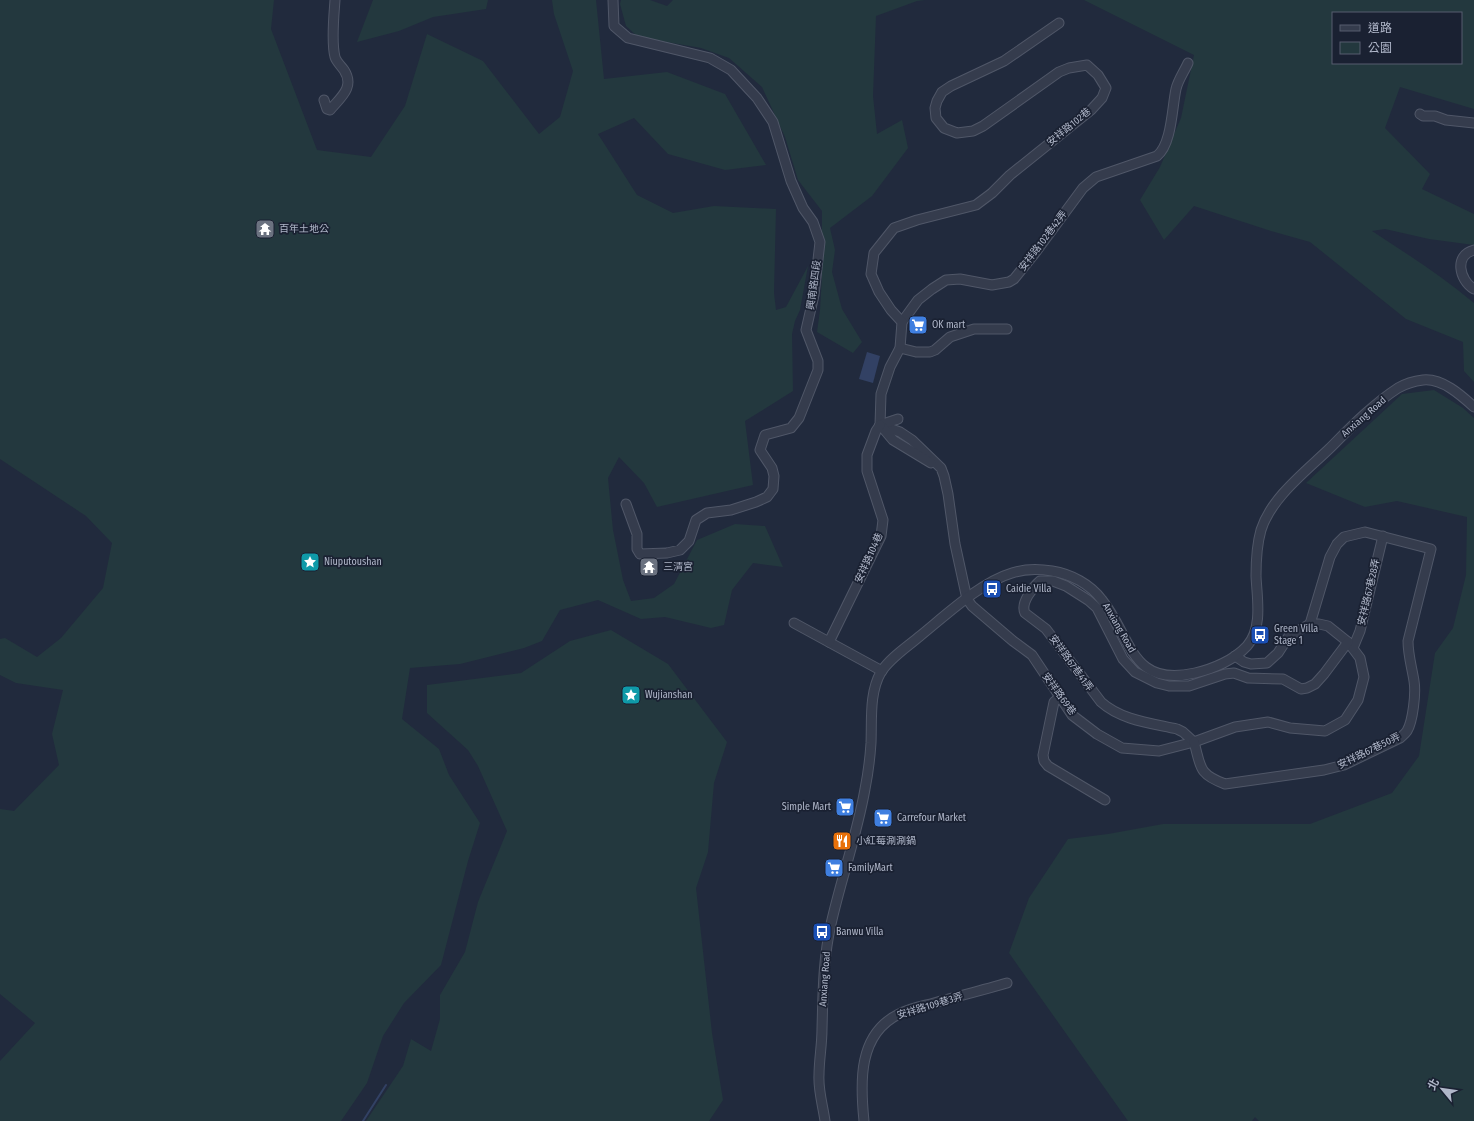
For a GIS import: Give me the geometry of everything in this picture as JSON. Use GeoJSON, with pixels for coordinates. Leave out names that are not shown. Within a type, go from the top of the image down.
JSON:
{"type":"FeatureCollection","features":[{"type":"Feature","properties":{"kind":"street"},"geometry":{"type":"LineString","coordinates":[[324,100],[326,109],[330,110],[346,92],[348,82],[345,71],[335,58],[334,0]]}},
{"type":"Feature","properties":{"kind":"street","name":"興南路四段"},"geometry":{"type":"LineString","coordinates":[[613,0],[614,26],[628,38],[710,58],[731,70],[757,98],[774,122],[791,181],[803,208],[813,222],[820,242],[814,295],[806,330],[818,361],[818,370],[799,418],[791,428],[765,435],[760,450],[772,468],[774,476],[773,489],[767,497],[756,502],[731,510],[707,513],[696,520],[689,541],[680,550],[667,553],[640,554],[637,549],[637,534],[626,504]]}},
{"type":"Feature","properties":{"kind":"street","name":"安祥路102巷"},"geometry":{"type":"LineString","coordinates":[[902,322],[891,310],[879,292],[871,274],[874,253],[894,228],[917,220],[976,204],[992,193],[1010,175],[1091,110],[1102,98],[1106,88],[1098,75],[1087,65],[1069,68],[1059,72],[984,126],[973,131],[957,133],[944,128],[936,118],[935,108],[942,92],[1004,61],[1059,23]]}},
{"type":"Feature","properties":{"kind":"street","name":"安祥路102巷42弄"},"geometry":{"type":"LineString","coordinates":[[902,322],[918,300],[946,280],[964,279],[992,284],[1009,282],[1014,279],[1036,253],[1082,188],[1096,177],[1156,156],[1161,152],[1168,133],[1177,87],[1188,63]]}},
{"type":"Feature","properties":{"kind":"street"},"geometry":{"type":"LineString","coordinates":[[1420,114],[1423,116],[1435,116],[1446,120],[1474,123]]}},
{"type":"Feature","properties":{"kind":"street"},"geometry":{"type":"LineString","coordinates":[[1474,250],[1466,253],[1462,259],[1460,267],[1460,273],[1470,287],[1474,289]]}},
{"type":"Feature","properties":{"kind":"street"},"geometry":{"type":"LineString","coordinates":[[880,425],[881,394],[890,368],[900,348],[902,322]]}},
{"type":"Feature","properties":{"kind":"street"},"geometry":{"type":"LineString","coordinates":[[900,348],[916,352],[930,352],[935,350],[950,337],[974,329],[1007,329]]}},
{"type":"Feature","properties":{"kind":"street","name":"Anxiang Road"},"geometry":{"type":"LineString","coordinates":[[825,1121],[819,1085],[824,965],[831,925],[863,801],[871,745],[873,696],[878,679],[891,661],[985,586],[1013,572],[1042,569],[1063,573],[1075,578],[1102,600],[1137,661],[1154,672],[1164,676],[1191,675],[1207,670],[1235,656],[1245,648],[1254,635],[1257,621],[1257,553],[1262,530],[1268,514],[1278,500],[1297,480],[1366,414],[1397,389],[1407,384],[1426,379],[1438,381],[1464,398],[1474,407]]}},
{"type":"Feature","properties":{"kind":"street"},"geometry":{"type":"LineString","coordinates":[[880,425],[898,420]]}},
{"type":"Feature","properties":{"kind":"street"},"geometry":{"type":"LineString","coordinates":[[880,425],[900,432],[912,440],[941,468],[947,488],[955,544],[967,599]]}},
{"type":"Feature","properties":{"kind":"street","name":"安祥路104巷"},"geometry":{"type":"LineString","coordinates":[[829,642],[881,536],[883,520],[867,471],[867,455],[876,431],[880,425]]}},
{"type":"Feature","properties":{"kind":"street"},"geometry":{"type":"LineString","coordinates":[[1310,624],[1330,557],[1337,544],[1344,537],[1354,533],[1365,532],[1383,536]]}},
{"type":"Feature","properties":{"kind":"street","name":"安祥路67巷50弄"},"geometry":{"type":"LineString","coordinates":[[1194,742],[1202,770],[1211,779],[1225,784],[1324,770],[1344,765],[1400,738],[1407,731],[1411,719],[1414,693],[1414,683],[1408,654],[1408,641],[1431,549],[1383,536]]}},
{"type":"Feature","properties":{"kind":"street","name":"安祥路67巷28弄"},"geometry":{"type":"LineString","coordinates":[[1350,645],[1360,631],[1383,536]]}},
{"type":"Feature","properties":{"kind":"street","name":"安祥路67巷41弄"},"geometry":{"type":"LineString","coordinates":[[1194,742],[1183,732],[1129,718],[1107,707],[1101,702],[1046,629],[1023,610],[1023,606],[1036,584],[1040,581],[1053,581],[1077,592],[1088,600],[1097,608],[1123,659],[1135,672],[1157,683],[1169,686],[1189,686],[1225,674],[1234,674],[1248,678],[1283,679],[1301,688],[1307,688],[1315,684],[1350,645]]}},
{"type":"Feature","properties":{"kind":"street","name":"安祥路69巷"},"geometry":{"type":"LineString","coordinates":[[967,599],[972,606],[1032,655],[1072,715],[1097,734],[1122,748],[1158,751],[1194,742],[1235,727],[1268,722],[1290,728],[1324,731],[1345,720],[1358,700],[1364,677],[1360,658],[1350,645]]}},
{"type":"Feature","properties":{"kind":"street"},"geometry":{"type":"LineString","coordinates":[[794,623],[882,672]]}},
{"type":"Feature","properties":{"kind":"street"},"geometry":{"type":"LineString","coordinates":[[1235,656],[1244,662],[1251,664],[1267,663],[1278,653],[1289,636],[1310,624],[1328,626],[1350,645]]}},
{"type":"Feature","properties":{"kind":"street"},"geometry":{"type":"LineString","coordinates":[[1060,697],[1054,702],[1043,755],[1044,761],[1048,766],[1105,800]]}},
{"type":"Feature","properties":{"kind":"street","name":"安祥路109巷3弄"},"geometry":{"type":"LineString","coordinates":[[864,1121],[861,1096],[862,1075],[867,1052],[873,1037],[880,1027],[901,1013],[1007,983]]}},
{"type":"Feature","properties":{"kind":"green space"},"geometry":{"type":"Polygon","coordinates":[[[0,0],[274,0],[271,29],[317,150],[371,157],[405,106],[427,34],[483,61],[539,134],[560,117],[573,71],[554,14],[552,0],[596,0],[604,79],[667,72],[725,94],[766,165],[725,170],[668,154],[634,118],[598,134],[637,195],[673,213],[714,206],[776,209],[774,293],[776,310],[786,307],[808,266],[800,310],[795,321],[792,334],[793,391],[745,421],[753,485],[657,507],[644,483],[619,457],[608,478],[613,530],[623,580],[631,601],[654,598],[674,584],[697,540],[735,524],[765,526],[783,567],[753,563],[732,590],[724,625],[711,628],[665,617],[641,619],[598,600],[560,610],[542,641],[524,648],[460,664],[410,668],[402,719],[439,749],[449,775],[480,823],[468,861],[441,965],[404,1003],[383,1036],[367,1083],[341,1121],[0,1121],[0,1061],[35,1023],[0,994],[0,809],[14,811],[59,765],[52,734],[63,690],[16,683],[0,675],[0,639],[5,638],[37,657],[61,638],[103,588],[112,543],[86,516],[0,459],[0,0]]]}},
{"type":"Feature","properties":{"kind":"green space"},"geometry":{"type":"Polygon","coordinates":[[[373,0],[488,0],[486,9],[433,17],[399,31],[357,42],[373,0]]]}},
{"type":"Feature","properties":{"kind":"green space"},"geometry":{"type":"Polygon","coordinates":[[[621,0],[650,0],[667,6],[673,0],[925,0],[917,1],[876,16],[873,96],[877,134],[902,120],[908,148],[872,196],[830,228],[835,250],[832,272],[842,309],[862,342],[853,353],[817,332],[822,275],[822,211],[798,180],[785,137],[762,87],[729,58],[701,48],[638,37],[626,26],[620,4],[621,0]]]}},
{"type":"Feature","properties":{"kind":"green space"},"geometry":{"type":"Polygon","coordinates":[[[1084,0],[1474,0],[1474,109],[1400,87],[1385,128],[1430,174],[1422,189],[1474,214],[1474,245],[1429,239],[1385,229],[1372,231],[1437,274],[1474,303],[1474,382],[1464,371],[1463,342],[1406,319],[1310,242],[1194,206],[1164,240],[1140,200],[1160,167],[1181,118],[1194,55],[1084,0]]]}},
{"type":"Feature","properties":{"kind":"green space"},"geometry":{"type":"Polygon","coordinates":[[[1434,390],[1463,408],[1474,418],[1474,1121],[1259,1121],[1255,1117],[1252,1121],[1128,1121],[1009,953],[1029,898],[1068,839],[1108,834],[1163,824],[1310,824],[1392,793],[1419,756],[1435,653],[1453,628],[1466,575],[1467,517],[1397,501],[1365,507],[1306,483],[1402,394],[1434,390]]]}},
{"type":"Feature","properties":{"kind":"green space"},"geometry":{"type":"Polygon","coordinates":[[[611,630],[668,664],[727,742],[714,783],[708,852],[696,888],[712,1033],[723,1100],[709,1121],[366,1121],[403,1066],[411,1039],[431,1051],[440,1019],[440,995],[465,952],[478,902],[507,831],[478,766],[468,750],[427,713],[427,685],[521,673],[570,641],[611,630]]]}},
{"type":"Feature","properties":{"kind":"water"},"geometry":{"type":"Polygon","coordinates":[[[867,352],[880,356],[873,383],[859,379],[867,352]]]}},
{"type":"Feature","properties":{"kind":"waterway"},"geometry":{"type":"LineString","coordinates":[[363,1121],[386,1085]]}},
{"type":"Feature","properties":{"kind":"place","name":"百年土地公"},"geometry":{"type":"Point","coordinates":[265,229]}},
{"type":"Feature","properties":{"kind":"place","name":"OK mart"},"geometry":{"type":"Point","coordinates":[918,325]}},
{"type":"Feature","properties":{"kind":"place","name":"Niuputoushan"},"geometry":{"type":"Point","coordinates":[310,562]}},
{"type":"Feature","properties":{"kind":"place","name":"三清宮"},"geometry":{"type":"Point","coordinates":[649,567]}},
{"type":"Feature","properties":{"kind":"place","name":"Caidie Villa"},"geometry":{"type":"Point","coordinates":[992,589]}},
{"type":"Feature","properties":{"kind":"place","name":"Green Villa Stage 1"},"geometry":{"type":"Point","coordinates":[1260,635]}},
{"type":"Feature","properties":{"kind":"place","name":"Wujianshan"},"geometry":{"type":"Point","coordinates":[631,695]}},
{"type":"Feature","properties":{"kind":"place","name":"Simple Mart"},"geometry":{"type":"Point","coordinates":[845,807]}},
{"type":"Feature","properties":{"kind":"place","name":"Carrefour Market"},"geometry":{"type":"Point","coordinates":[883,818]}},
{"type":"Feature","properties":{"kind":"place","name":"小紅莓涮涮鍋"},"geometry":{"type":"Point","coordinates":[842,841]}},
{"type":"Feature","properties":{"kind":"place","name":"FamilyMart"},"geometry":{"type":"Point","coordinates":[834,868]}},
{"type":"Feature","properties":{"kind":"place","name":"Banwu Villa"},"geometry":{"type":"Point","coordinates":[822,932]}}]}
